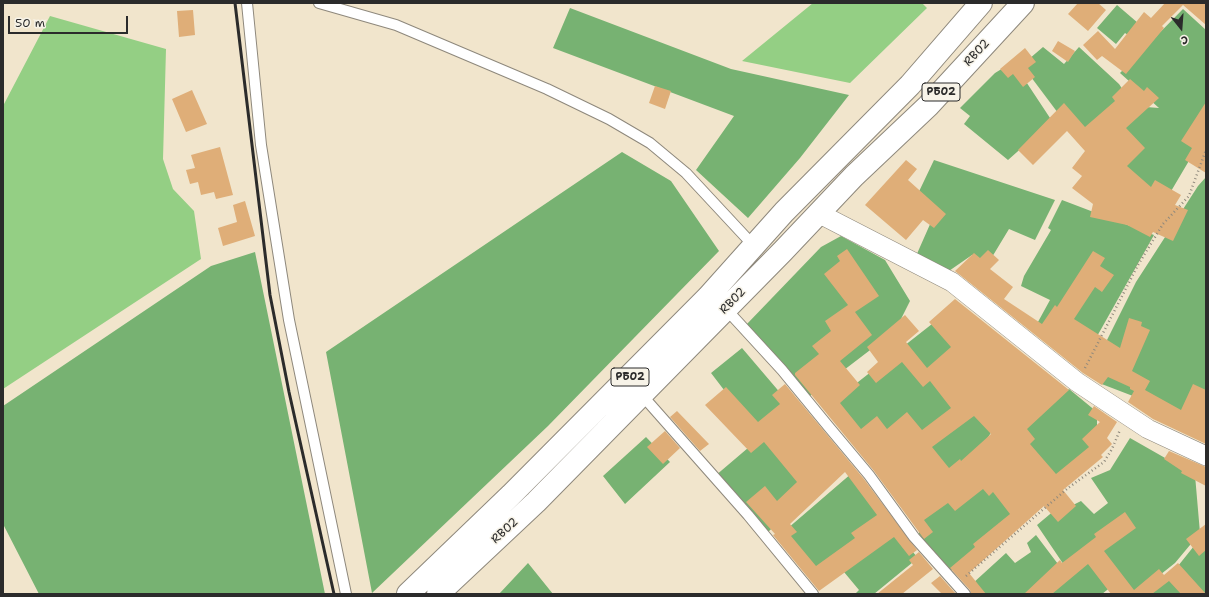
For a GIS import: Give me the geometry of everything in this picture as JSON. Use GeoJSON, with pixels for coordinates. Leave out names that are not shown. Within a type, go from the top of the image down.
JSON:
{"type":"FeatureCollection","features":[{"type":"Feature","properties":{"kind":"highway","name":"RB02"},"geometry":{"type":"LineString","coordinates":[[408,594],[616,391],[708,297],[753,245],[842,152],[910,85],[981,3]]}},
{"type":"Feature","properties":{"kind":"highway","name":"RB02"},"geometry":{"type":"LineString","coordinates":[[438,594],[536,502],[783,251],[854,176],[928,106],[1023,3]]}},
{"type":"Feature","properties":{"kind":"street"},"geometry":{"type":"LineString","coordinates":[[818,213],[952,282],[1077,382],[1148,428],[1206,456]]}},
{"type":"Feature","properties":{"kind":"lane"},"geometry":{"type":"LineString","coordinates":[[247,3],[261,145],[289,320],[346,594]]}},
{"type":"Feature","properties":{"kind":"lane"},"geometry":{"type":"LineString","coordinates":[[319,3],[396,25],[547,89],[610,119],[650,143],[686,173],[753,245]]}},
{"type":"Feature","properties":{"kind":"lane"},"geometry":{"type":"LineString","coordinates":[[726,309],[782,370],[869,475],[914,537],[965,594]]}},
{"type":"Feature","properties":{"kind":"lane"},"geometry":{"type":"LineString","coordinates":[[641,394],[748,515],[813,594]]}},
{"type":"Feature","properties":{"kind":"path"},"geometry":{"type":"LineString","coordinates":[[1077,382],[1093,355],[1138,265],[1163,224],[1189,196],[1206,150]]}},
{"type":"Feature","properties":{"kind":"path"},"geometry":{"type":"LineString","coordinates":[[956,584],[1068,488],[1104,462],[1112,449],[1127,415]]}},
{"type":"Feature","properties":{"kind":"green space"},"geometry":{"type":"Polygon","coordinates":[[[813,3],[922,3],[927,8],[850,83],[742,61],[813,3]]]}},
{"type":"Feature","properties":{"kind":"green space"},"geometry":{"type":"Polygon","coordinates":[[[1117,5],[1138,23],[1132,38],[1125,33],[1116,44],[1097,28],[1117,5]]]}},
{"type":"Feature","properties":{"kind":"green space"},"geometry":{"type":"Polygon","coordinates":[[[570,8],[731,69],[849,95],[800,158],[748,218],[696,170],[734,116],[553,48],[570,8]]]}},
{"type":"Feature","properties":{"kind":"green space"},"geometry":{"type":"Polygon","coordinates":[[[1183,9],[1206,30],[1206,132],[1167,198],[1135,186],[1111,153],[1132,117],[1146,107],[1159,108],[1120,73],[1183,9]]]}},
{"type":"Feature","properties":{"kind":"green space"},"geometry":{"type":"Polygon","coordinates":[[[50,16],[166,49],[163,159],[173,189],[194,211],[201,259],[3,389],[3,106],[50,16]]]}},
{"type":"Feature","properties":{"kind":"green space"},"geometry":{"type":"Polygon","coordinates":[[[1043,47],[1064,64],[1079,47],[1119,84],[1125,93],[1079,135],[1058,113],[1022,65],[1043,47]]]}},
{"type":"Feature","properties":{"kind":"green space"},"geometry":{"type":"Polygon","coordinates":[[[1013,62],[1052,121],[1008,160],[964,124],[970,116],[960,108],[995,73],[1013,62]]]}},
{"type":"Feature","properties":{"kind":"green space"},"geometry":{"type":"Polygon","coordinates":[[[622,152],[671,181],[719,251],[548,426],[372,593],[326,352],[622,152]]]}},
{"type":"Feature","properties":{"kind":"green space"},"geometry":{"type":"Polygon","coordinates":[[[934,160],[1055,200],[1035,240],[1009,229],[986,267],[972,255],[946,273],[916,256],[935,213],[914,202],[934,160]]]}},
{"type":"Feature","properties":{"kind":"green space"},"geometry":{"type":"Polygon","coordinates":[[[1206,177],[1206,419],[1159,406],[1099,383],[1107,340],[1136,282],[1198,186],[1206,177]]]}},
{"type":"Feature","properties":{"kind":"green space"},"geometry":{"type":"Polygon","coordinates":[[[1062,200],[1154,235],[1091,347],[1033,331],[1050,300],[1021,286],[1024,276],[1051,230],[1048,228],[1062,200]]]}},
{"type":"Feature","properties":{"kind":"green space"},"geometry":{"type":"Polygon","coordinates":[[[841,236],[885,260],[910,301],[895,331],[810,396],[746,325],[821,247],[841,236]]]}},
{"type":"Feature","properties":{"kind":"green space"},"geometry":{"type":"Polygon","coordinates":[[[255,252],[325,594],[39,594],[3,524],[3,406],[211,266],[255,252]]]}},
{"type":"Feature","properties":{"kind":"green space"},"geometry":{"type":"Polygon","coordinates":[[[946,313],[992,431],[973,461],[912,493],[830,404],[946,313]]]}},
{"type":"Feature","properties":{"kind":"green space"},"geometry":{"type":"Polygon","coordinates":[[[742,348],[788,402],[757,433],[711,373],[742,348]]]}},
{"type":"Feature","properties":{"kind":"green space"},"geometry":{"type":"Polygon","coordinates":[[[1069,389],[1097,412],[1097,442],[1053,481],[1019,433],[1069,389]]]}},
{"type":"Feature","properties":{"kind":"green space"},"geometry":{"type":"Polygon","coordinates":[[[795,408],[840,466],[768,532],[715,476],[795,408]]]}},
{"type":"Feature","properties":{"kind":"green space"},"geometry":{"type":"Polygon","coordinates":[[[646,437],[670,462],[625,504],[603,476],[646,437]]]}},
{"type":"Feature","properties":{"kind":"green space"},"geometry":{"type":"Polygon","coordinates":[[[1130,438],[1195,475],[1200,533],[1175,563],[1136,594],[1094,546],[1066,568],[1037,525],[1068,499],[1071,506],[1081,501],[1094,514],[1108,503],[1091,478],[1110,470],[1130,438]]]}},
{"type":"Feature","properties":{"kind":"green space"},"geometry":{"type":"Polygon","coordinates":[[[852,473],[882,518],[813,575],[780,535],[852,473]]]}},
{"type":"Feature","properties":{"kind":"green space"},"geometry":{"type":"Polygon","coordinates":[[[982,476],[1014,517],[1008,527],[949,572],[919,534],[919,516],[982,476]]]}},
{"type":"Feature","properties":{"kind":"green space"},"geometry":{"type":"Polygon","coordinates":[[[889,524],[918,558],[874,594],[855,594],[859,590],[839,566],[889,524]]]}},
{"type":"Feature","properties":{"kind":"green space"},"geometry":{"type":"Polygon","coordinates":[[[1206,533],[1206,594],[1145,594],[1178,566],[1206,533]]]}},
{"type":"Feature","properties":{"kind":"green space"},"geometry":{"type":"Polygon","coordinates":[[[1036,535],[1061,568],[1027,594],[978,594],[972,584],[1006,553],[1015,563],[1031,552],[1027,543],[1036,535]]]}},
{"type":"Feature","properties":{"kind":"green space"},"geometry":{"type":"Polygon","coordinates":[[[1096,555],[1117,582],[1102,594],[1046,594],[1096,555]]]}},
{"type":"Feature","properties":{"kind":"green space"},"geometry":{"type":"Polygon","coordinates":[[[528,563],[553,594],[499,594],[528,563]]]}},
{"type":"Feature","properties":{"kind":"building"},"geometry":{"type":"Polygon","coordinates":[[[1078,3],[1098,3],[1106,10],[1088,31],[1068,14],[1078,3]]]}},
{"type":"Feature","properties":{"kind":"building"},"geometry":{"type":"Polygon","coordinates":[[[1165,3],[1206,3],[1206,25],[1183,5],[1162,26],[1164,28],[1126,74],[1102,56],[1097,60],[1083,45],[1098,31],[1115,49],[1144,12],[1151,18],[1165,3]]]}},
{"type":"Feature","properties":{"kind":"building"},"geometry":{"type":"Polygon","coordinates":[[[193,10],[195,35],[179,37],[177,11],[193,10]]]}},
{"type":"Feature","properties":{"kind":"building"},"geometry":{"type":"Polygon","coordinates":[[[1058,41],[1075,51],[1068,62],[1052,51],[1058,41]]]}},
{"type":"Feature","properties":{"kind":"building"},"geometry":{"type":"Polygon","coordinates":[[[1025,48],[1036,62],[1028,68],[1035,77],[1023,87],[1013,74],[1008,78],[1000,69],[1025,48]]]}},
{"type":"Feature","properties":{"kind":"building"},"geometry":{"type":"Polygon","coordinates":[[[1130,79],[1144,91],[1147,87],[1159,98],[1126,128],[1145,148],[1127,166],[1151,187],[1155,180],[1181,195],[1175,205],[1188,210],[1173,241],[1153,232],[1150,237],[1127,225],[1090,217],[1093,204],[1072,188],[1082,176],[1072,168],[1085,151],[1067,131],[1033,165],[1018,150],[1064,103],[1085,127],[1115,101],[1112,97],[1130,79]]]}},
{"type":"Feature","properties":{"kind":"building"},"geometry":{"type":"Polygon","coordinates":[[[655,86],[671,91],[665,109],[649,103],[655,86]]]}},
{"type":"Feature","properties":{"kind":"building"},"geometry":{"type":"Polygon","coordinates":[[[192,90],[207,124],[186,132],[172,99],[192,90]]]}},
{"type":"Feature","properties":{"kind":"building"},"geometry":{"type":"Polygon","coordinates":[[[1206,102],[1206,173],[1185,160],[1192,148],[1181,141],[1206,102]]]}},
{"type":"Feature","properties":{"kind":"building"},"geometry":{"type":"Polygon","coordinates":[[[220,147],[233,195],[216,199],[214,192],[201,195],[198,182],[190,184],[186,170],[195,168],[191,155],[220,147]]]}},
{"type":"Feature","properties":{"kind":"building"},"geometry":{"type":"Polygon","coordinates":[[[906,160],[917,169],[908,180],[946,214],[934,228],[923,220],[906,240],[865,205],[906,160]]]}},
{"type":"Feature","properties":{"kind":"building"},"geometry":{"type":"Polygon","coordinates":[[[245,201],[255,236],[223,246],[218,228],[237,222],[233,205],[245,201]]]}},
{"type":"Feature","properties":{"kind":"building"},"geometry":{"type":"Polygon","coordinates":[[[847,249],[879,296],[855,312],[872,335],[840,361],[860,385],[840,403],[861,429],[877,416],[887,429],[907,412],[922,430],[951,408],[930,381],[923,387],[902,362],[876,383],[867,372],[878,362],[867,347],[905,315],[919,331],[906,342],[927,368],[951,347],[929,322],[955,299],[1069,390],[1027,429],[1035,439],[1030,444],[1056,474],[1089,447],[1082,439],[1100,422],[1088,415],[1094,406],[1117,422],[1107,438],[1112,444],[1101,455],[1103,457],[1063,490],[1076,506],[1058,522],[1044,506],[969,573],[986,594],[971,594],[970,590],[950,568],[975,547],[973,544],[1010,514],[993,492],[989,496],[983,489],[955,511],[948,503],[924,520],[933,532],[924,539],[874,471],[795,375],[795,373],[819,354],[812,346],[831,331],[825,321],[848,305],[824,274],[840,261],[837,256],[847,249]],[[974,416],[932,447],[949,468],[960,459],[961,461],[991,434],[974,416]]]}},
{"type":"Feature","properties":{"kind":"building"},"geometry":{"type":"Polygon","coordinates":[[[988,250],[999,260],[990,269],[1013,287],[1004,299],[1042,324],[1055,305],[1057,307],[1093,251],[1105,258],[1100,266],[1114,275],[1102,292],[1095,287],[1074,319],[1120,348],[1129,318],[1142,322],[1141,326],[1150,330],[1132,371],[1150,381],[1145,390],[1181,410],[1193,384],[1206,390],[1206,444],[1153,419],[1128,402],[1134,391],[1130,389],[1130,387],[1108,377],[1102,385],[1083,373],[955,271],[974,253],[980,258],[988,250]]]}},
{"type":"Feature","properties":{"kind":"building"},"geometry":{"type":"Polygon","coordinates":[[[785,384],[864,479],[917,550],[909,556],[894,537],[819,591],[773,535],[775,534],[746,502],[765,486],[777,501],[797,482],[764,442],[751,453],[705,405],[726,387],[758,422],[780,404],[772,395],[785,384]],[[845,472],[790,524],[797,532],[791,536],[816,566],[855,538],[851,533],[877,515],[845,472]]]}},
{"type":"Feature","properties":{"kind":"building"},"geometry":{"type":"Polygon","coordinates":[[[677,411],[709,444],[700,451],[670,417],[677,411]]]}},
{"type":"Feature","properties":{"kind":"building"},"geometry":{"type":"Polygon","coordinates":[[[665,431],[680,448],[663,464],[647,447],[665,431]]]}},
{"type":"Feature","properties":{"kind":"building"},"geometry":{"type":"Polygon","coordinates":[[[1169,451],[1206,467],[1206,486],[1181,473],[1182,471],[1164,459],[1169,451]]]}},
{"type":"Feature","properties":{"kind":"building"},"geometry":{"type":"Polygon","coordinates":[[[1125,512],[1136,528],[1104,551],[1134,590],[1159,569],[1164,575],[1178,563],[1206,594],[1181,594],[1169,581],[1152,594],[1111,594],[1088,564],[1052,594],[1024,594],[1060,560],[1062,563],[1096,537],[1094,534],[1125,512]]]}},
{"type":"Feature","properties":{"kind":"building"},"geometry":{"type":"Polygon","coordinates":[[[1206,524],[1206,550],[1199,556],[1186,539],[1206,524]]]}},
{"type":"Feature","properties":{"kind":"building"},"geometry":{"type":"Polygon","coordinates":[[[919,552],[933,569],[902,594],[877,594],[913,565],[909,560],[919,552]]]}},
{"type":"Feature","properties":{"kind":"building"},"geometry":{"type":"Polygon","coordinates":[[[940,576],[956,594],[942,594],[931,583],[940,576]]]}},
{"type":"Feature","properties":{"kind":"railway"},"geometry":{"type":"LineString","coordinates":[[235,3],[270,295],[289,392],[334,594]]}}]}
